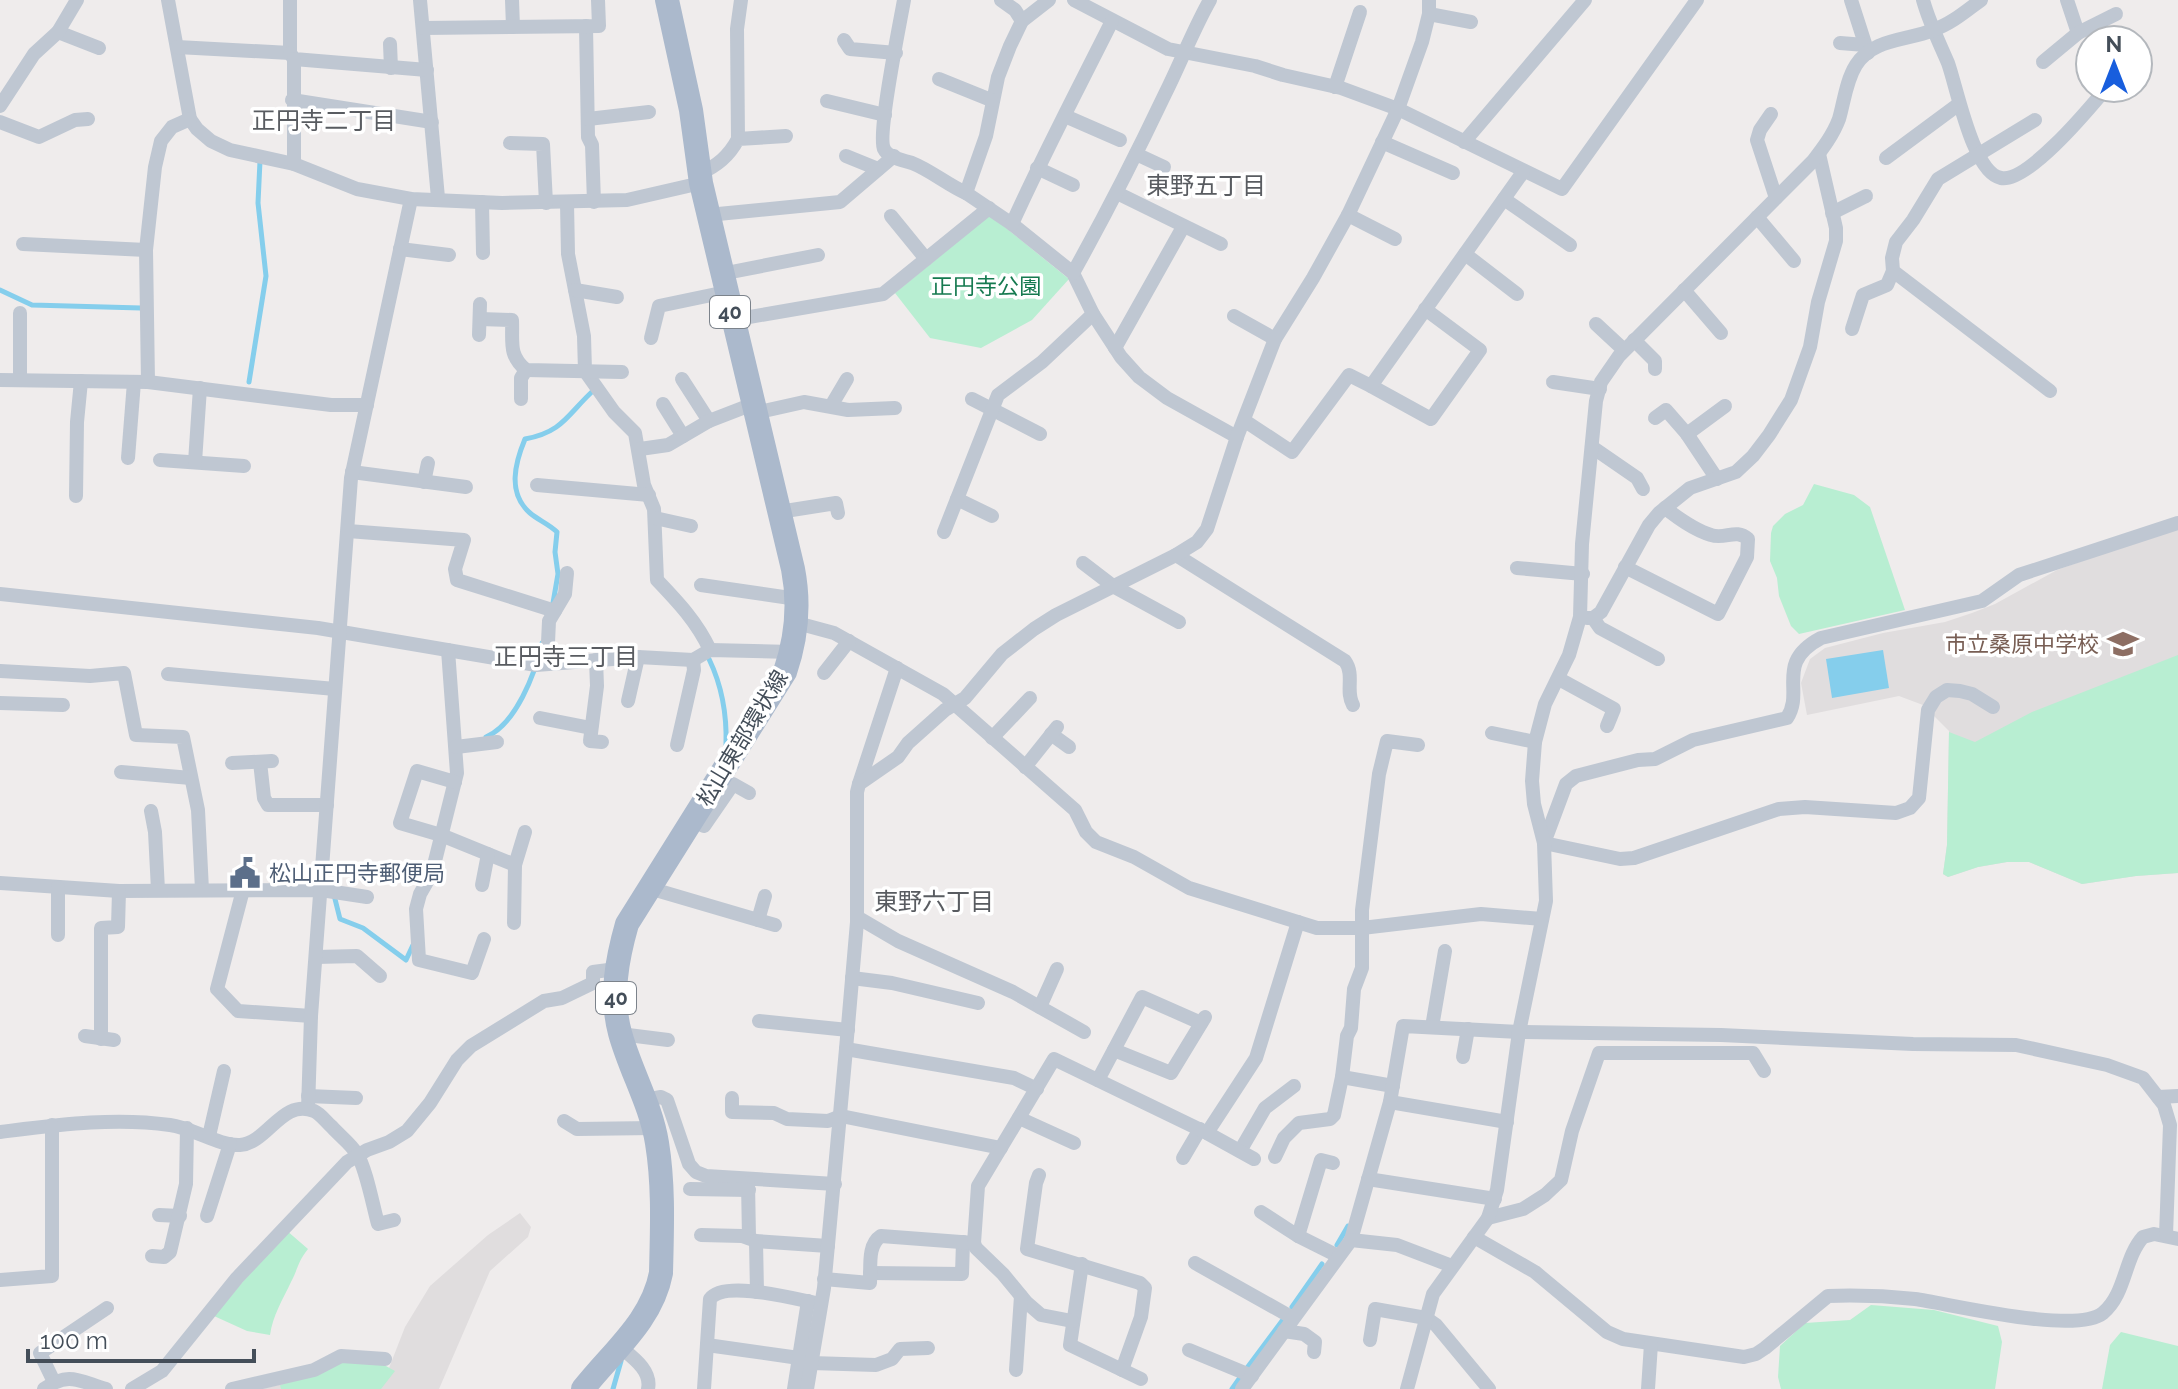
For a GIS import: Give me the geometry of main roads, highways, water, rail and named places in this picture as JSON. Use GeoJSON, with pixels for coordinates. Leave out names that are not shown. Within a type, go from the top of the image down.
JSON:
{"type":"FeatureCollection","features":[{"type":"Feature","properties":{"kind":"main road","name":"松山東部環状線"},"geometry":{"type":"LineString","coordinates":[[583,1389],[648,1312],[658,1291],[661,1273],[660,1169],[654,1128],[620,1034],[616,1012],[616,969],[627,924],[785,672],[792,652],[797,611],[793,569],[700,179],[691,110],[667,0]]}},
{"type":"Feature","properties":{"kind":"water"},"geometry":{"type":"Polygon","coordinates":[[[1883,650],[1889,688],[1832,698],[1826,659],[1883,650]]]}},
{"type":"Feature","properties":{"kind":"waterway"},"geometry":{"type":"LineString","coordinates":[[249,382],[266,276],[258,203],[260,161]]}},
{"type":"Feature","properties":{"kind":"waterway"},"geometry":{"type":"LineString","coordinates":[[0,290],[32,305],[141,308]]}},
{"type":"Feature","properties":{"kind":"waterway"},"geometry":{"type":"LineString","coordinates":[[553,603],[558,574],[555,552],[557,532],[523,505],[516,487],[516,468],[525,439],[549,432],[595,389]]}},
{"type":"Feature","properties":{"kind":"waterway"},"geometry":{"type":"LineString","coordinates":[[486,737],[506,721],[523,697],[542,643]]}},
{"type":"Feature","properties":{"kind":"waterway"},"geometry":{"type":"LineString","coordinates":[[709,659],[723,701],[726,745]]}},
{"type":"Feature","properties":{"kind":"waterway"},"geometry":{"type":"LineString","coordinates":[[331,894],[334,895],[340,919],[363,928],[406,960],[413,945]]}},
{"type":"Feature","properties":{"kind":"waterway"},"geometry":{"type":"LineString","coordinates":[[1337,1245],[1348,1226]]}},
{"type":"Feature","properties":{"kind":"waterway"},"geometry":{"type":"LineString","coordinates":[[1292,1307],[1322,1264]]}},
{"type":"Feature","properties":{"kind":"waterway"},"geometry":{"type":"LineString","coordinates":[[1247,1368],[1282,1321]]}},
{"type":"Feature","properties":{"kind":"waterway"},"geometry":{"type":"LineString","coordinates":[[613,1389],[621,1361]]}},
{"type":"Feature","properties":{"kind":"waterway"},"geometry":{"type":"LineString","coordinates":[[1232,1389],[1239,1379]]}},
{"type":"Feature","properties":{"kind":"place","name":"市立桑原中学校"},"geometry":{"type":"Point","coordinates":[2123,644]}},
{"type":"Feature","properties":{"kind":"place","name":"松山正円寺郵便局"},"geometry":{"type":"Point","coordinates":[245,873]}},
{"type":"Feature","properties":{"kind":"district","name":"正円寺二丁目"},"geometry":{"type":"Point","coordinates":[324,120]}},
{"type":"Feature","properties":{"kind":"district","name":"東野五丁目"},"geometry":{"type":"Point","coordinates":[1206,185]}},
{"type":"Feature","properties":{"kind":"district","name":"正円寺三丁目"},"geometry":{"type":"Point","coordinates":[566,656]}},
{"type":"Feature","properties":{"kind":"district","name":"東野六丁目"},"geometry":{"type":"Point","coordinates":[934,901]}},
{"type":"Feature","properties":{"kind":"park label","name":"正円寺公園"},"geometry":{"type":"Point","coordinates":[986,286]}}]}
